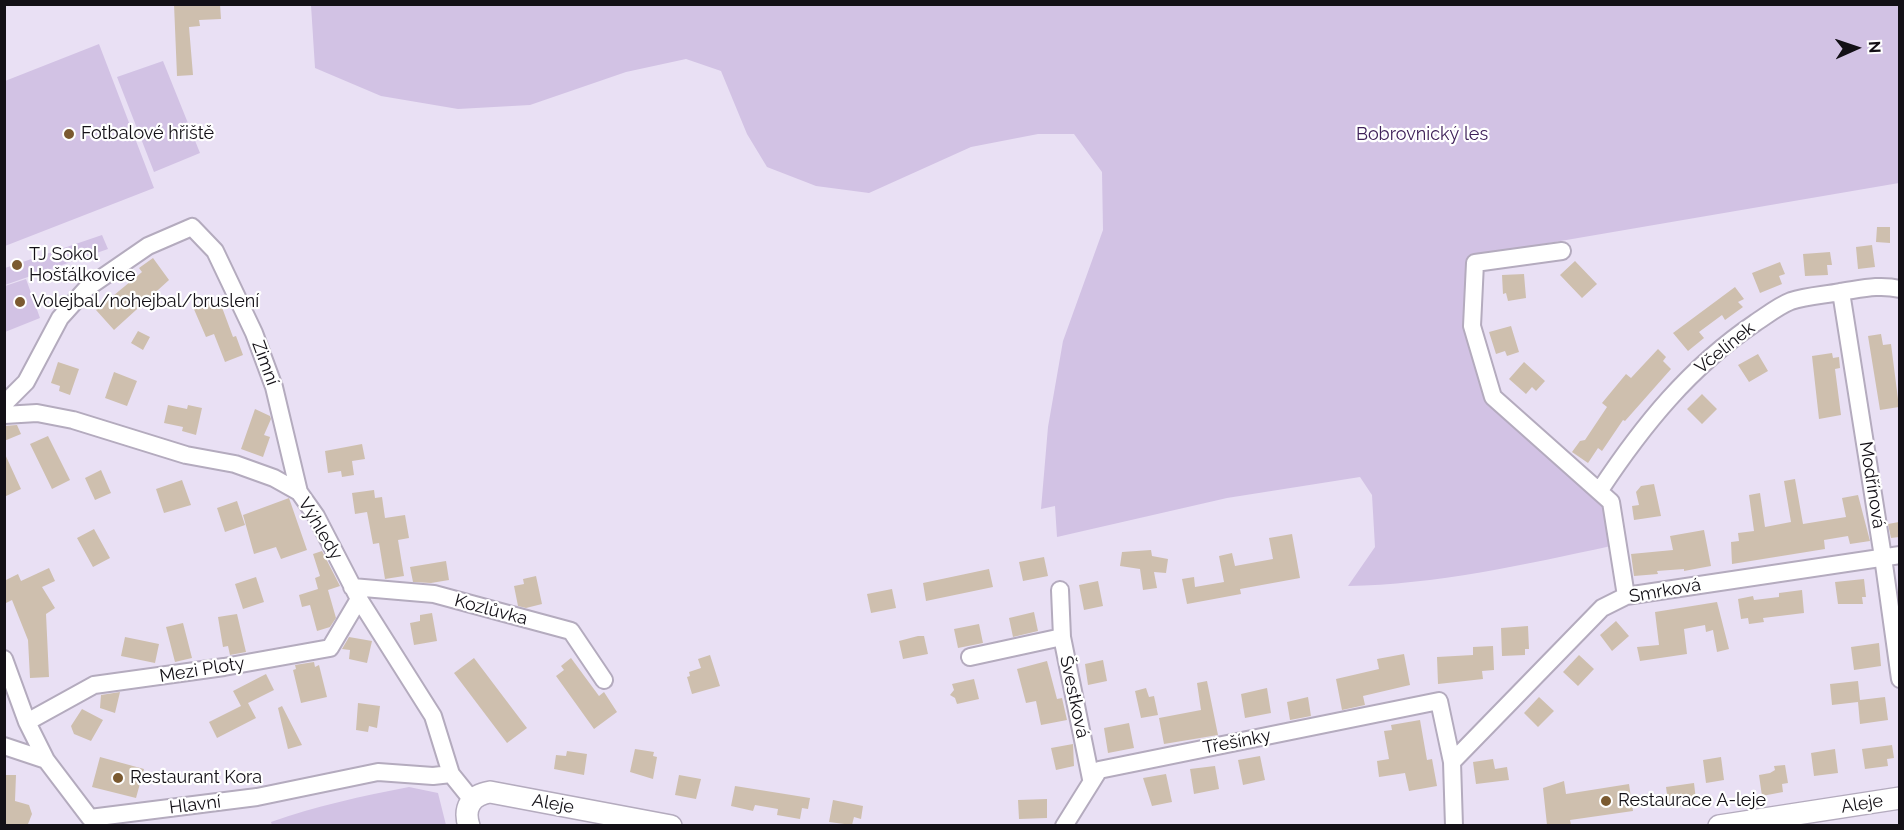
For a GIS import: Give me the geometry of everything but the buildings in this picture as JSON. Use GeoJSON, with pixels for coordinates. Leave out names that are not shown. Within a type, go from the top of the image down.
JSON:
{"type":"FeatureCollection","features":[{"type":"Feature","properties":{"kind":"street","name":"Zimní"},"geometry":{"type":"LineString","coordinates":[[4,404],[26,382],[60,318],[87,288],[148,246],[192,227],[215,252],[254,333],[274,387],[299,492]]}},
{"type":"Feature","properties":{"kind":"street"},"geometry":{"type":"LineString","coordinates":[[1562,251],[1475,263],[1472,326],[1492,397],[1611,502],[1626,596]]}},
{"type":"Feature","properties":{"kind":"street","name":"Včelínek"},"geometry":{"type":"LineString","coordinates":[[1600,490],[1655,413],[1713,355],[1743,331],[1790,302],[1878,286],[1899,289]]}},
{"type":"Feature","properties":{"kind":"street","name":"Modřínová"},"geometry":{"type":"LineString","coordinates":[[1842,292],[1891,556],[1899,679]]}},
{"type":"Feature","properties":{"kind":"street","name":"Výhledy"},"geometry":{"type":"LineString","coordinates":[[4,415],[38,413],[73,420],[186,455],[235,464],[274,478],[299,492],[316,516],[356,593],[433,716],[451,774],[472,800]]}},
{"type":"Feature","properties":{"kind":"street","name":"Smrková"},"geometry":{"type":"LineString","coordinates":[[1452,762],[1602,608],[1626,596],[1891,556]]}},
{"type":"Feature","properties":{"kind":"street"},"geometry":{"type":"LineString","coordinates":[[1060,590],[1062,637]]}},
{"type":"Feature","properties":{"kind":"street","name":"Kozlůvka"},"geometry":{"type":"LineString","coordinates":[[356,593],[434,594],[571,631],[604,680]]}},
{"type":"Feature","properties":{"kind":"street","name":"Mezi Ploty"},"geometry":{"type":"LineString","coordinates":[[27,722],[94,685],[213,669],[330,648],[356,593]]}},
{"type":"Feature","properties":{"kind":"street","name":"Švestková"},"geometry":{"type":"LineString","coordinates":[[970,657],[1062,637],[1091,779]]}},
{"type":"Feature","properties":{"kind":"street","name":"Hlavní"},"geometry":{"type":"LineString","coordinates":[[4,659],[27,722],[46,760],[86,822],[257,797],[378,772],[434,776],[451,774]]}},
{"type":"Feature","properties":{"kind":"street","name":"Třešínky"},"geometry":{"type":"LineString","coordinates":[[1091,779],[1099,770],[1138,761],[1439,701],[1452,762]]}},
{"type":"Feature","properties":{"kind":"street"},"geometry":{"type":"LineString","coordinates":[[4,746],[46,760]]}},
{"type":"Feature","properties":{"kind":"street"},"geometry":{"type":"LineString","coordinates":[[1452,762],[1454,825]]}},
{"type":"Feature","properties":{"kind":"street"},"geometry":{"type":"LineString","coordinates":[[1064,825],[1091,779]]}},
{"type":"Feature","properties":{"kind":"street","name":"Aleje"},"geometry":{"type":"LineString","coordinates":[[472,800],[490,792],[671,825]]}},
{"type":"Feature","properties":{"kind":"street","name":"Aleje"},"geometry":{"type":"LineString","coordinates":[[1719,825],[1899,798]]}},
{"type":"Feature","properties":{"kind":"street"},"geometry":{"type":"LineString","coordinates":[[468,825],[466,811],[472,800]]}},
{"type":"Feature","properties":{"kind":"green space","name":"Bobrovnický les"},"geometry":{"type":"Polygon","coordinates":[[[311,5],[1899,5],[1899,183],[1473,256],[1487,397],[1603,503],[1611,546],[1447,578],[1348,586],[1375,547],[1372,495],[1360,477],[1227,498],[1057,537],[1055,506],[1041,509],[1048,427],[1063,341],[1103,230],[1102,172],[1074,134],[1038,134],[971,147],[869,193],[816,186],[767,167],[747,134],[721,71],[686,59],[626,72],[530,105],[458,109],[381,96],[315,68],[311,5]]]}},
{"type":"Feature","properties":{"kind":"green space","name":"Fotbalové hřiště"},"geometry":{"type":"Polygon","coordinates":[[[99,44],[154,188],[5,246],[5,81],[99,44]]]}},
{"type":"Feature","properties":{"kind":"green space"},"geometry":{"type":"Polygon","coordinates":[[[163,61],[200,153],[154,172],[117,77],[163,61]]]}},
{"type":"Feature","properties":{"kind":"green space"},"geometry":{"type":"Polygon","coordinates":[[[102,235],[108,249],[5,285],[5,268],[102,235]]]}},
{"type":"Feature","properties":{"kind":"green space","name":"Volejbal/nohejbal/bruslení"},"geometry":{"type":"Polygon","coordinates":[[[26,279],[40,318],[5,332],[5,286],[26,279]]]}},
{"type":"Feature","properties":{"kind":"green space"},"geometry":{"type":"Polygon","coordinates":[[[409,787],[438,793],[446,825],[272,825],[271,822],[339,802],[409,787]]]}},
{"type":"Feature","properties":{"kind":"place","name":"Fotbalové hřiště"},"geometry":{"type":"Point","coordinates":[69,134]}},
{"type":"Feature","properties":{"kind":"place","name":"TJ Sokol Hošťálkovice"},"geometry":{"type":"Point","coordinates":[17,265]}},
{"type":"Feature","properties":{"kind":"place","name":"Volejbal/nohejbal/bruslení"},"geometry":{"type":"Point","coordinates":[20,302]}},
{"type":"Feature","properties":{"kind":"place","name":"Restaurant Kora"},"geometry":{"type":"Point","coordinates":[118,778]}},
{"type":"Feature","properties":{"kind":"place","name":"Restaurace A-leje"},"geometry":{"type":"Point","coordinates":[1606,801]}}]}
